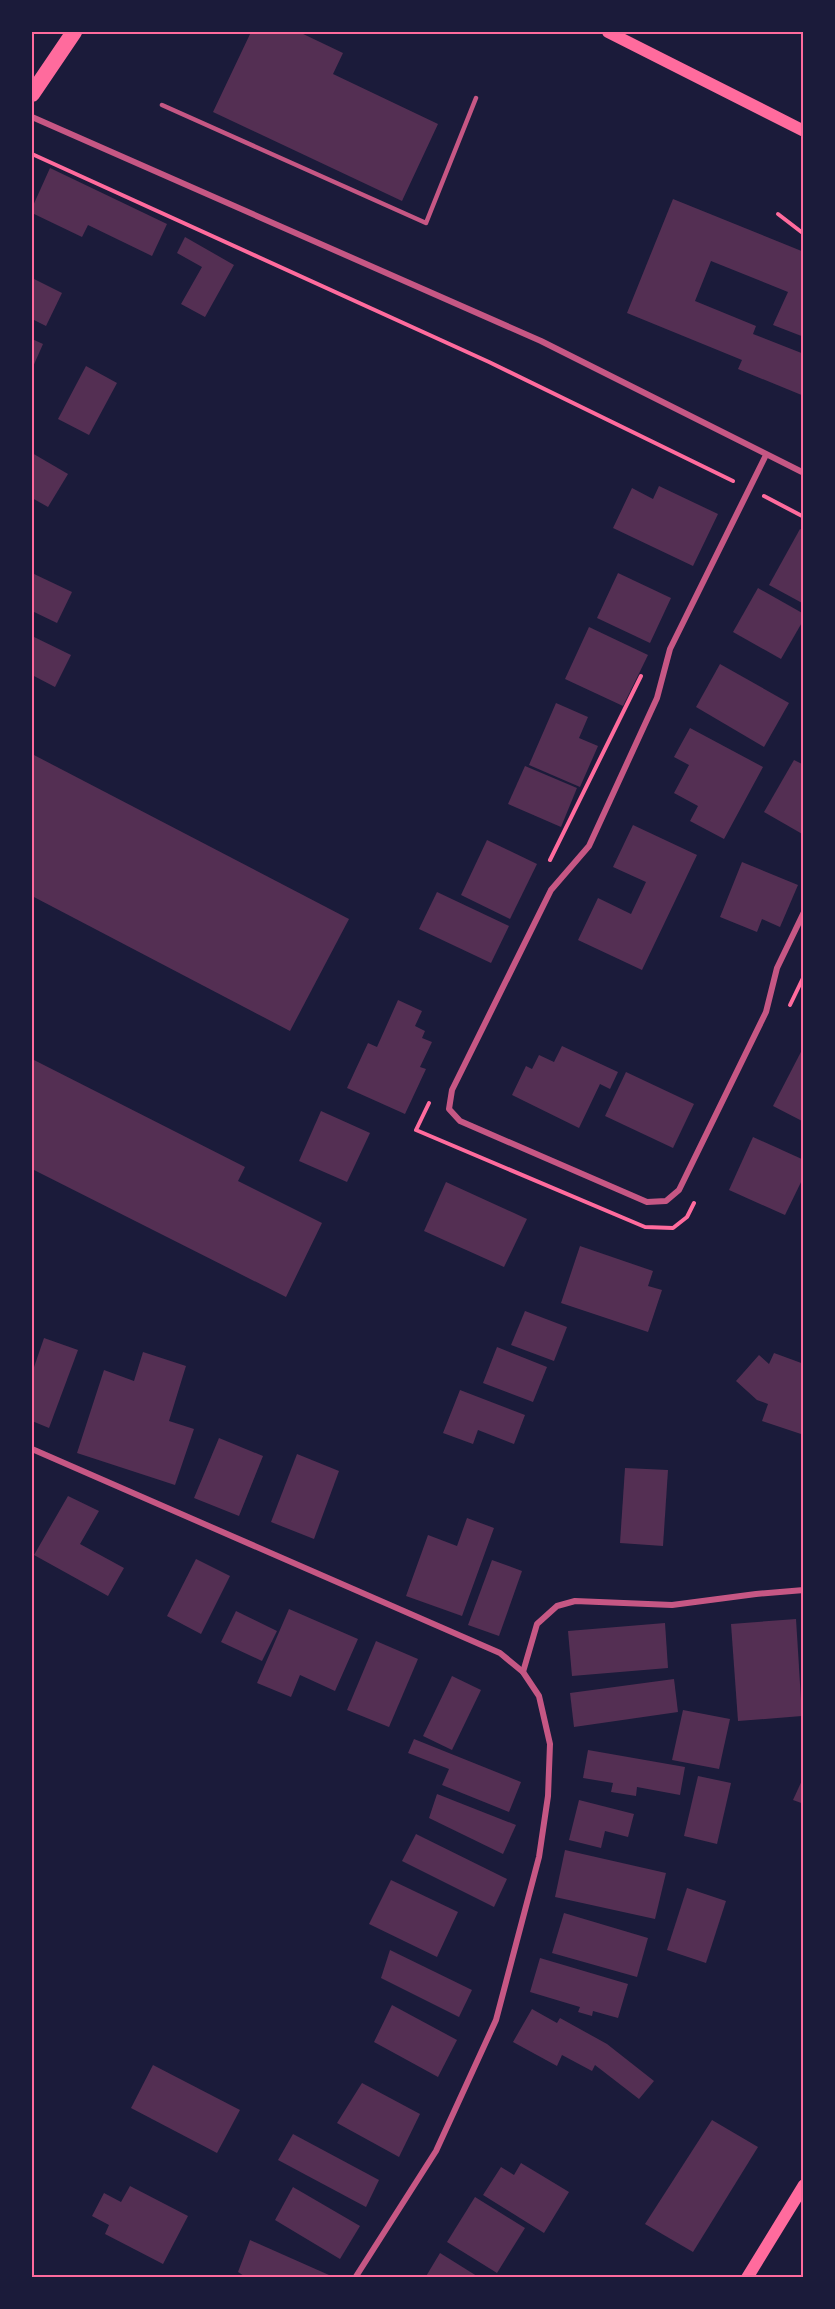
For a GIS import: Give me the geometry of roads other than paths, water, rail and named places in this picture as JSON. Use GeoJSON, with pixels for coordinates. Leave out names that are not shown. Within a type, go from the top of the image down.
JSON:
{"type":"FeatureCollection","features":[{"type":"Feature","properties":{"kind":"highway"},"geometry":{"type":"LineString","coordinates":[[32,93],[61,32]]}},
{"type":"Feature","properties":{"kind":"highway"},"geometry":{"type":"LineString","coordinates":[[32,93],[74,32]]}},
{"type":"Feature","properties":{"kind":"main road"},"geometry":{"type":"LineString","coordinates":[[608,32],[804,130]]}},
{"type":"Feature","properties":{"kind":"main road"},"geometry":{"type":"LineString","coordinates":[[747,2277],[804,2185]]}},
{"type":"Feature","properties":{"kind":"street"},"geometry":{"type":"LineString","coordinates":[[32,117],[541,341],[804,473]]}},
{"type":"Feature","properties":{"kind":"street"},"geometry":{"type":"LineString","coordinates":[[766,455],[670,649],[657,698],[589,846],[551,890],[452,1090],[449,1109],[460,1121],[647,1202],[666,1201],[679,1190],[766,1012],[777,968],[804,912]]}},
{"type":"Feature","properties":{"kind":"street"},"geometry":{"type":"LineString","coordinates":[[32,1449],[500,1653],[523,1672],[539,1696],[550,1744],[548,1796],[539,1857],[496,2020],[436,2151],[355,2277]]}},
{"type":"Feature","properties":{"kind":"street"},"geometry":{"type":"LineString","coordinates":[[523,1672],[537,1624],[557,1606],[575,1601],[672,1605],[804,1590]]}},
{"type":"Feature","properties":{"kind":"lane"},"geometry":{"type":"LineString","coordinates":[[162,105],[426,223],[476,98]]}}]}
